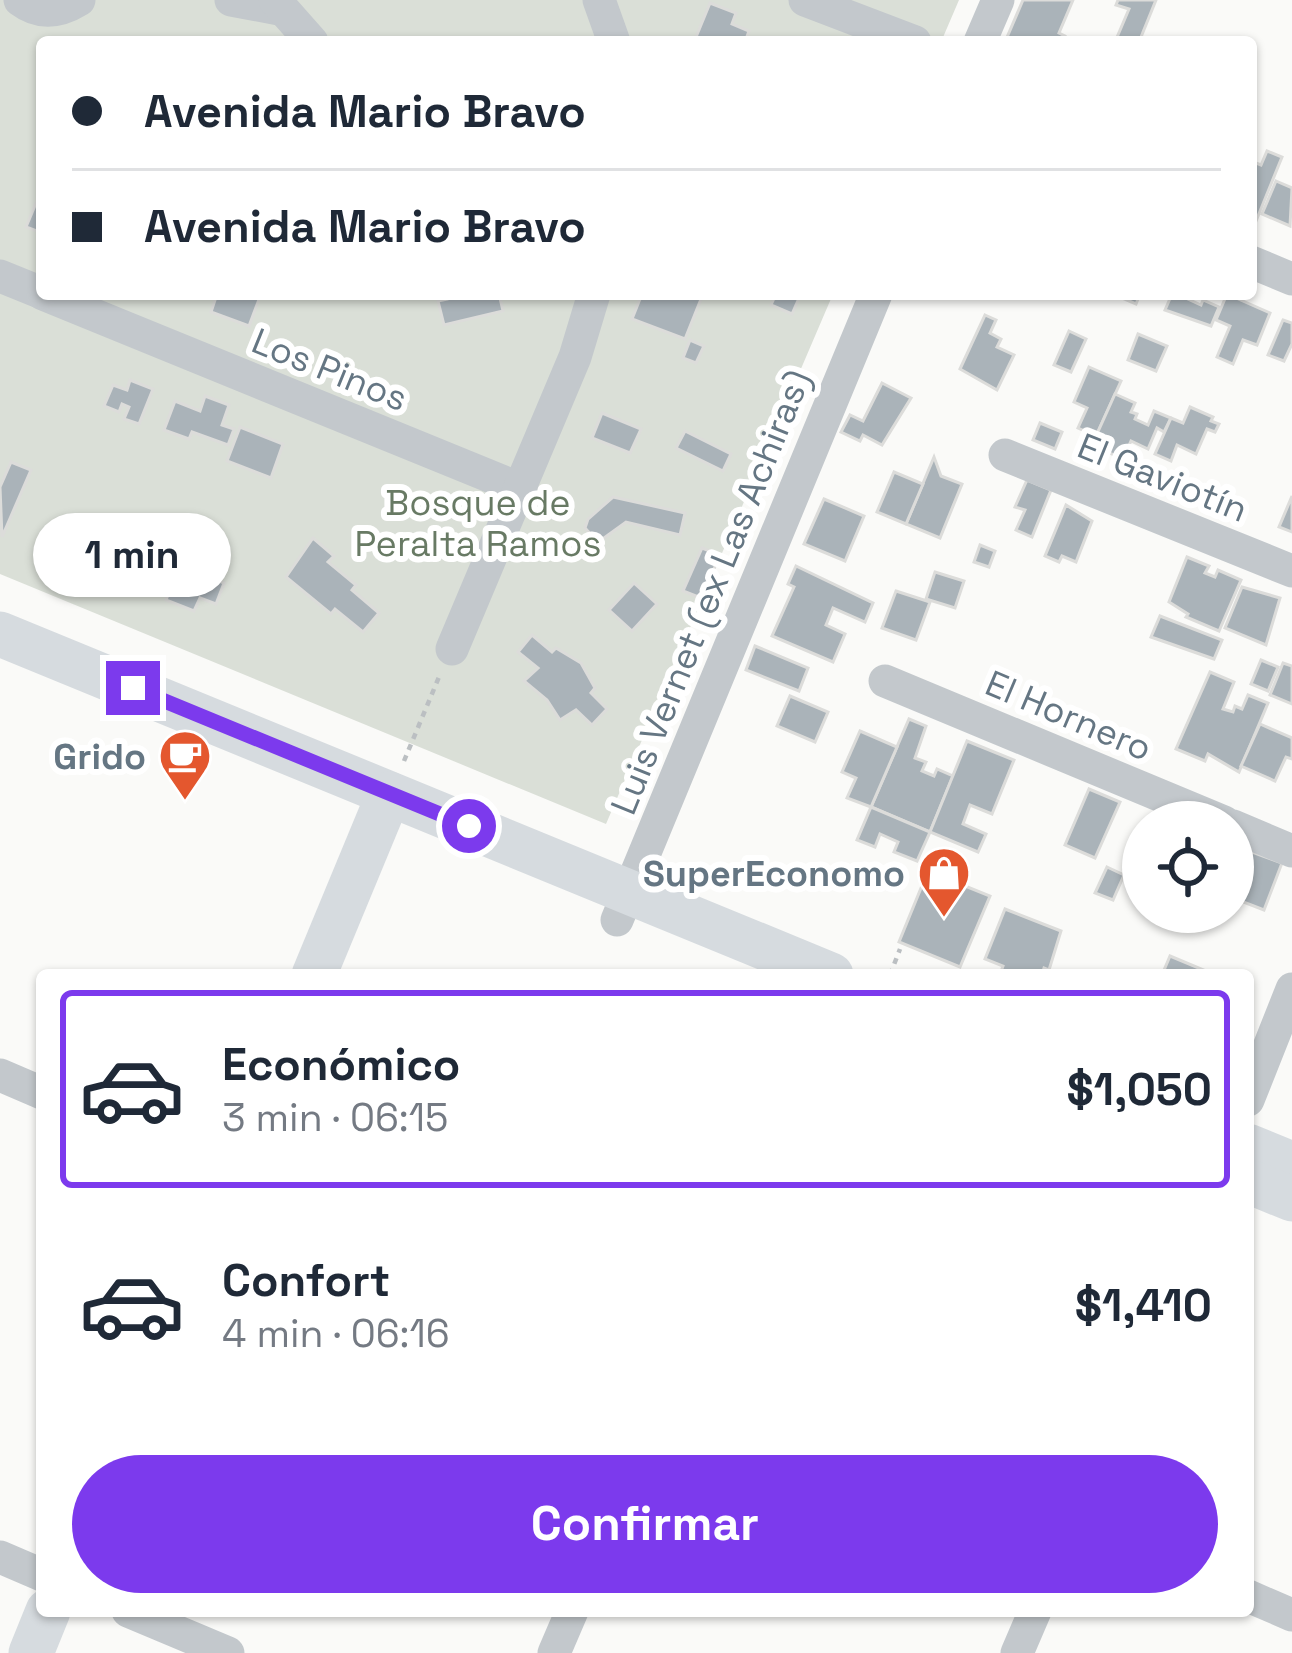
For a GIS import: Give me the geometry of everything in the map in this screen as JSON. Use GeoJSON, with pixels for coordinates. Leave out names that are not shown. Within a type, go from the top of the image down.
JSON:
{"type":"FeatureCollection","features":[{"type":"Feature","properties":{"kind":"main road"},"geometry":{"type":"LineString","coordinates":[[0,634],[384,807],[622,906],[812,969]]}},
{"type":"Feature","properties":{"kind":"main road"},"geometry":{"type":"LineString","coordinates":[[0,665],[384,807]]}},
{"type":"Feature","properties":{"kind":"main road"},"geometry":{"type":"LineString","coordinates":[[316,969],[384,807]]}},
{"type":"Feature","properties":{"kind":"main road"},"geometry":{"type":"LineString","coordinates":[[622,906],[738,969]]}},
{"type":"Feature","properties":{"kind":"main road"},"geometry":{"type":"LineString","coordinates":[[1254,1148],[1292,1163]]}},
{"type":"Feature","properties":{"kind":"main road"},"geometry":{"type":"LineString","coordinates":[[1254,1183],[1292,1199]]}},
{"type":"Feature","properties":{"kind":"main road"},"geometry":{"type":"LineString","coordinates":[[31,1653],[46,1617]]}},
{"type":"Feature","properties":{"kind":"street"},"geometry":{"type":"LineString","coordinates":[[20,0],[37,10],[52,11],[79,0]]}},
{"type":"Feature","properties":{"kind":"street"},"geometry":{"type":"LineString","coordinates":[[231,0],[277,4],[306,36]]}},
{"type":"Feature","properties":{"kind":"street"},"geometry":{"type":"LineString","coordinates":[[806,0],[899,36]]}},
{"type":"Feature","properties":{"kind":"street"},"geometry":{"type":"LineString","coordinates":[[983,36],[998,0]]}},
{"type":"Feature","properties":{"kind":"street"},"geometry":{"type":"LineString","coordinates":[[1257,264],[1292,279]]}},
{"type":"Feature","properties":{"kind":"street","name":"Los Pinos"},"geometry":{"type":"LineString","coordinates":[[0,276],[36,291]]}},
{"type":"Feature","properties":{"kind":"street","name":"Los Pinos"},"geometry":{"type":"LineString","coordinates":[[58,300],[521,489]]}},
{"type":"Feature","properties":{"kind":"street"},"geometry":{"type":"LineString","coordinates":[[452,649],[575,357],[592,300]]}},
{"type":"Feature","properties":{"kind":"street","name":"Luis Vernet (ex Las Achiras)"},"geometry":{"type":"LineString","coordinates":[[622,906],[874,300]]}},
{"type":"Feature","properties":{"kind":"street","name":"El Gaviotín"},"geometry":{"type":"LineString","coordinates":[[1005,455],[1292,572]]}},
{"type":"Feature","properties":{"kind":"street","name":"El Hornero"},"geometry":{"type":"LineString","coordinates":[[885,681],[1174,801]]}},
{"type":"Feature","properties":{"kind":"street"},"geometry":{"type":"LineString","coordinates":[[1254,835],[1292,850]]}},
{"type":"Feature","properties":{"kind":"street"},"geometry":{"type":"LineString","coordinates":[[1254,1085],[1292,989]]}},
{"type":"Feature","properties":{"kind":"street"},"geometry":{"type":"LineString","coordinates":[[0,1076],[36,1091]]}},
{"type":"Feature","properties":{"kind":"street"},"geometry":{"type":"LineString","coordinates":[[0,1557],[36,1572]]}},
{"type":"Feature","properties":{"kind":"street"},"geometry":{"type":"LineString","coordinates":[[1254,1599],[1292,1615]]}},
{"type":"Feature","properties":{"kind":"street"},"geometry":{"type":"LineString","coordinates":[[142,1617],[228,1653]]}},
{"type":"Feature","properties":{"kind":"street"},"geometry":{"type":"LineString","coordinates":[[554,1653],[569,1617]]}},
{"type":"Feature","properties":{"kind":"street"},"geometry":{"type":"LineString","coordinates":[[1017,1653],[1032,1617]]}},
{"type":"Feature","properties":{"kind":"path"},"geometry":{"type":"LineString","coordinates":[[384,807],[452,649]]}},
{"type":"Feature","properties":{"kind":"path"},"geometry":{"type":"LineString","coordinates":[[892,969],[900,949]]}},
{"type":"Feature","properties":{"kind":"green space","name":"Bosque de Peralta Ramos"},"geometry":{"type":"Polygon","coordinates":[[[0,0],[959,0],[944,36],[36,36],[36,300],[830,300],[606,824],[0,574],[0,0]]]}},
{"type":"Feature","properties":{"kind":"building"},"geometry":{"type":"Polygon","coordinates":[[[1023,0],[1073,0],[1059,33],[1065,36],[1008,36],[1023,0]]]}},
{"type":"Feature","properties":{"kind":"building"},"geometry":{"type":"Polygon","coordinates":[[[1118,0],[1156,0],[1141,36],[1118,36],[1129,9],[1116,5],[1118,0]]]}},
{"type":"Feature","properties":{"kind":"building"},"geometry":{"type":"Polygon","coordinates":[[[710,3],[736,13],[732,24],[749,31],[747,36],[696,36],[710,3]]]}},
{"type":"Feature","properties":{"kind":"building"},"geometry":{"type":"Polygon","coordinates":[[[1267,151],[1282,157],[1257,219],[1257,163],[1261,165],[1267,151]]]}},
{"type":"Feature","properties":{"kind":"building"},"geometry":{"type":"Polygon","coordinates":[[[1276,181],[1292,188],[1290,226],[1262,214],[1276,181]]]}},
{"type":"Feature","properties":{"kind":"building"},"geometry":{"type":"Polygon","coordinates":[[[36,203],[36,231],[26,227],[36,203]]]}},
{"type":"Feature","properties":{"kind":"building"},"geometry":{"type":"Polygon","coordinates":[[[215,300],[259,300],[249,326],[211,312],[215,300]]]}},
{"type":"Feature","properties":{"kind":"building"},"geometry":{"type":"Polygon","coordinates":[[[500,300],[503,311],[444,325],[438,301],[500,300]]]}},
{"type":"Feature","properties":{"kind":"building"},"geometry":{"type":"Polygon","coordinates":[[[640,300],[701,300],[685,339],[632,319],[640,300]]]}},
{"type":"Feature","properties":{"kind":"building"},"geometry":{"type":"Polygon","coordinates":[[[773,300],[798,300],[792,314],[771,305],[773,300]]]}},
{"type":"Feature","properties":{"kind":"building"},"geometry":{"type":"Polygon","coordinates":[[[1169,300],[1201,305],[1203,300],[1219,307],[1211,326],[1165,310],[1169,300]]]}},
{"type":"Feature","properties":{"kind":"building"},"geometry":{"type":"Polygon","coordinates":[[[1224,300],[1241,300],[1270,313],[1257,345],[1243,340],[1233,364],[1217,357],[1230,326],[1216,320],[1224,300]]]}},
{"type":"Feature","properties":{"kind":"building"},"geometry":{"type":"Polygon","coordinates":[[[985,315],[996,320],[990,333],[1001,339],[997,347],[1014,355],[997,390],[960,369],[985,315]]]}},
{"type":"Feature","properties":{"kind":"building"},"geometry":{"type":"Polygon","coordinates":[[[1283,320],[1292,323],[1292,344],[1284,361],[1268,355],[1283,320]]]}},
{"type":"Feature","properties":{"kind":"building"},"geometry":{"type":"Polygon","coordinates":[[[1069,331],[1086,339],[1071,372],[1054,365],[1069,331]]]}},
{"type":"Feature","properties":{"kind":"building"},"geometry":{"type":"Polygon","coordinates":[[[1138,334],[1167,346],[1156,371],[1128,360],[1138,334]]]}},
{"type":"Feature","properties":{"kind":"building"},"geometry":{"type":"Polygon","coordinates":[[[690,340],[704,346],[696,363],[683,358],[690,340]]]}},
{"type":"Feature","properties":{"kind":"building"},"geometry":{"type":"Polygon","coordinates":[[[1089,367],[1121,381],[1096,436],[1078,428],[1087,408],[1074,402],[1089,367]]]}},
{"type":"Feature","properties":{"kind":"building"},"geometry":{"type":"Polygon","coordinates":[[[130,380],[153,389],[139,424],[124,419],[129,407],[122,404],[119,412],[104,406],[113,385],[127,390],[130,380]]]}},
{"type":"Feature","properties":{"kind":"building"},"geometry":{"type":"Polygon","coordinates":[[[882,383],[911,398],[882,445],[863,435],[860,441],[841,432],[850,415],[863,421],[882,383]]]}},
{"type":"Feature","properties":{"kind":"building"},"geometry":{"type":"Polygon","coordinates":[[[1115,394],[1135,403],[1131,412],[1137,414],[1135,419],[1148,425],[1154,411],[1171,418],[1164,432],[1157,428],[1148,449],[1131,441],[1123,459],[1092,445],[1115,394]]]}},
{"type":"Feature","properties":{"kind":"building"},"geometry":{"type":"Polygon","coordinates":[[[205,396],[229,405],[222,425],[234,429],[228,445],[192,432],[189,439],[164,430],[175,401],[200,411],[205,396]]]}},
{"type":"Feature","properties":{"kind":"building"},"geometry":{"type":"Polygon","coordinates":[[[1190,407],[1213,417],[1211,421],[1219,424],[1215,432],[1207,429],[1196,454],[1177,445],[1171,461],[1155,454],[1171,418],[1183,423],[1190,407]]]}},
{"type":"Feature","properties":{"kind":"building"},"geometry":{"type":"Polygon","coordinates":[[[602,413],[641,429],[630,453],[592,438],[602,413]]]}},
{"type":"Feature","properties":{"kind":"building"},"geometry":{"type":"Polygon","coordinates":[[[1040,423],[1062,432],[1055,449],[1033,440],[1040,423]]]}},
{"type":"Feature","properties":{"kind":"building"},"geometry":{"type":"Polygon","coordinates":[[[240,427],[283,444],[271,478],[227,461],[240,427]]]}},
{"type":"Feature","properties":{"kind":"building"},"geometry":{"type":"Polygon","coordinates":[[[685,431],[731,454],[723,471],[676,448],[685,431]]]}},
{"type":"Feature","properties":{"kind":"building"},"geometry":{"type":"Polygon","coordinates":[[[934,457],[941,476],[962,484],[940,538],[906,524],[934,457]]]}},
{"type":"Feature","properties":{"kind":"building"},"geometry":{"type":"Polygon","coordinates":[[[11,462],[31,470],[2,537],[0,487],[11,462]]]}},
{"type":"Feature","properties":{"kind":"building"},"geometry":{"type":"Polygon","coordinates":[[[894,472],[923,484],[906,524],[877,512],[894,472]]]}},
{"type":"Feature","properties":{"kind":"building"},"geometry":{"type":"Polygon","coordinates":[[[1027,480],[1051,490],[1032,537],[1016,530],[1025,510],[1015,507],[1027,480]]]}},
{"type":"Feature","properties":{"kind":"building"},"geometry":{"type":"Polygon","coordinates":[[[1292,496],[1292,532],[1279,527],[1292,496]]]}},
{"type":"Feature","properties":{"kind":"building"},"geometry":{"type":"Polygon","coordinates":[[[613,497],[685,513],[680,535],[626,522],[595,539],[585,528],[588,519],[613,497]]]}},
{"type":"Feature","properties":{"kind":"building"},"geometry":{"type":"Polygon","coordinates":[[[824,499],[864,516],[845,561],[804,544],[824,499]]]}},
{"type":"Feature","properties":{"kind":"building"},"geometry":{"type":"Polygon","coordinates":[[[1066,505],[1092,521],[1076,562],[1045,556],[1066,505]]]}},
{"type":"Feature","properties":{"kind":"building"},"geometry":{"type":"Polygon","coordinates":[[[74,518],[96,526],[83,558],[49,544],[57,524],[69,529],[74,518]]]}},
{"type":"Feature","properties":{"kind":"building"},"geometry":{"type":"Polygon","coordinates":[[[124,530],[160,545],[148,573],[136,568],[125,594],[101,584],[124,530]]]}},
{"type":"Feature","properties":{"kind":"building"},"geometry":{"type":"Polygon","coordinates":[[[313,538],[334,556],[328,562],[356,585],[352,590],[379,613],[363,632],[335,609],[331,614],[286,577],[313,538]]]}},
{"type":"Feature","properties":{"kind":"building"},"geometry":{"type":"Polygon","coordinates":[[[980,545],[995,551],[989,567],[974,562],[980,545]]]}},
{"type":"Feature","properties":{"kind":"building"},"geometry":{"type":"Polygon","coordinates":[[[702,548],[720,555],[701,598],[683,591],[702,548]]]}},
{"type":"Feature","properties":{"kind":"building"},"geometry":{"type":"Polygon","coordinates":[[[1187,557],[1209,566],[1205,573],[1215,577],[1218,570],[1241,580],[1219,631],[1186,617],[1169,602],[1187,557]]]}},
{"type":"Feature","properties":{"kind":"building"},"geometry":{"type":"Polygon","coordinates":[[[180,565],[224,583],[216,604],[200,598],[194,611],[166,600],[180,565]]]}},
{"type":"Feature","properties":{"kind":"building"},"geometry":{"type":"Polygon","coordinates":[[[796,566],[873,603],[865,622],[833,608],[826,625],[845,634],[833,662],[772,636],[794,587],[788,584],[796,566]]]}},
{"type":"Feature","properties":{"kind":"building"},"geometry":{"type":"Polygon","coordinates":[[[935,572],[964,581],[955,608],[926,599],[935,572]]]}},
{"type":"Feature","properties":{"kind":"building"},"geometry":{"type":"Polygon","coordinates":[[[634,583],[657,604],[632,631],[609,610],[634,583]]]}},
{"type":"Feature","properties":{"kind":"building"},"geometry":{"type":"Polygon","coordinates":[[[1242,587],[1280,598],[1266,645],[1225,628],[1242,587]]]}},
{"type":"Feature","properties":{"kind":"building"},"geometry":{"type":"Polygon","coordinates":[[[896,591],[930,602],[916,640],[882,628],[896,591]]]}},
{"type":"Feature","properties":{"kind":"building"},"geometry":{"type":"Polygon","coordinates":[[[1160,616],[1222,640],[1214,659],[1151,637],[1160,616]]]}},
{"type":"Feature","properties":{"kind":"building"},"geometry":{"type":"Polygon","coordinates":[[[532,635],[552,652],[556,648],[581,663],[595,688],[591,693],[607,709],[592,725],[576,710],[560,720],[547,700],[524,681],[538,668],[518,652],[532,635]]]}},
{"type":"Feature","properties":{"kind":"building"},"geometry":{"type":"Polygon","coordinates":[[[755,646],[808,668],[799,691],[746,670],[755,646]]]}},
{"type":"Feature","properties":{"kind":"building"},"geometry":{"type":"Polygon","coordinates":[[[1261,660],[1278,667],[1268,691],[1251,684],[1261,660]]]}},
{"type":"Feature","properties":{"kind":"building"},"geometry":{"type":"Polygon","coordinates":[[[1283,663],[1292,666],[1292,704],[1270,695],[1283,663]]]}},
{"type":"Feature","properties":{"kind":"building"},"geometry":{"type":"Polygon","coordinates":[[[1210,672],[1234,682],[1223,709],[1242,709],[1248,695],[1268,703],[1239,772],[1208,754],[1205,761],[1176,749],[1210,672]]]}},
{"type":"Feature","properties":{"kind":"building"},"geometry":{"type":"Polygon","coordinates":[[[790,696],[828,712],[815,742],[777,726],[790,696]]]}},
{"type":"Feature","properties":{"kind":"building"},"geometry":{"type":"Polygon","coordinates":[[[909,719],[926,726],[915,758],[926,762],[922,771],[934,776],[937,769],[953,776],[930,832],[871,807],[909,719]]]}},
{"type":"Feature","properties":{"kind":"building"},"geometry":{"type":"Polygon","coordinates":[[[1260,724],[1292,738],[1292,759],[1286,757],[1275,781],[1241,766],[1260,724]]]}},
{"type":"Feature","properties":{"kind":"building"},"geometry":{"type":"Polygon","coordinates":[[[860,731],[897,747],[871,807],[847,798],[856,778],[842,772],[860,731]]]}},
{"type":"Feature","properties":{"kind":"building"},"geometry":{"type":"Polygon","coordinates":[[[967,741],[1014,760],[992,814],[970,805],[963,824],[986,834],[978,852],[930,832],[967,741]]]}},
{"type":"Feature","properties":{"kind":"building"},"geometry":{"type":"Polygon","coordinates":[[[1089,789],[1120,802],[1095,858],[1065,845],[1089,789]]]}},
{"type":"Feature","properties":{"kind":"building"},"geometry":{"type":"Polygon","coordinates":[[[871,807],[930,832],[917,861],[894,852],[898,842],[880,834],[875,847],[857,840],[871,807]]]}},
{"type":"Feature","properties":{"kind":"building"},"geometry":{"type":"Polygon","coordinates":[[[1254,853],[1282,863],[1264,910],[1254,906],[1254,853]]]}},
{"type":"Feature","properties":{"kind":"building"},"geometry":{"type":"Polygon","coordinates":[[[1107,867],[1122,874],[1113,900],[1095,893],[1107,867]]]}},
{"type":"Feature","properties":{"kind":"building","name":"SuperEconomo"},"geometry":{"type":"Polygon","coordinates":[[[928,871],[990,896],[960,967],[899,942],[928,871]]]}},
{"type":"Feature","properties":{"kind":"building"},"geometry":{"type":"Polygon","coordinates":[[[1005,909],[1061,931],[1049,969],[1002,969],[985,959],[1005,909]]]}},
{"type":"Feature","properties":{"kind":"building"},"geometry":{"type":"Polygon","coordinates":[[[1170,956],[1201,969],[1165,969],[1170,956]]]}},
{"type":"Feature","properties":{"kind":"place","name":"Grido"},"geometry":{"type":"Point","coordinates":[185,802]}},
{"type":"Feature","properties":{"kind":"place","name":"SuperEconomo"},"geometry":{"type":"Point","coordinates":[944,919]}},
{"type":"Feature","properties":{"kind":"route"},"geometry":{"type":"LineString","coordinates":[[133,688],[469,826]]}}]}
